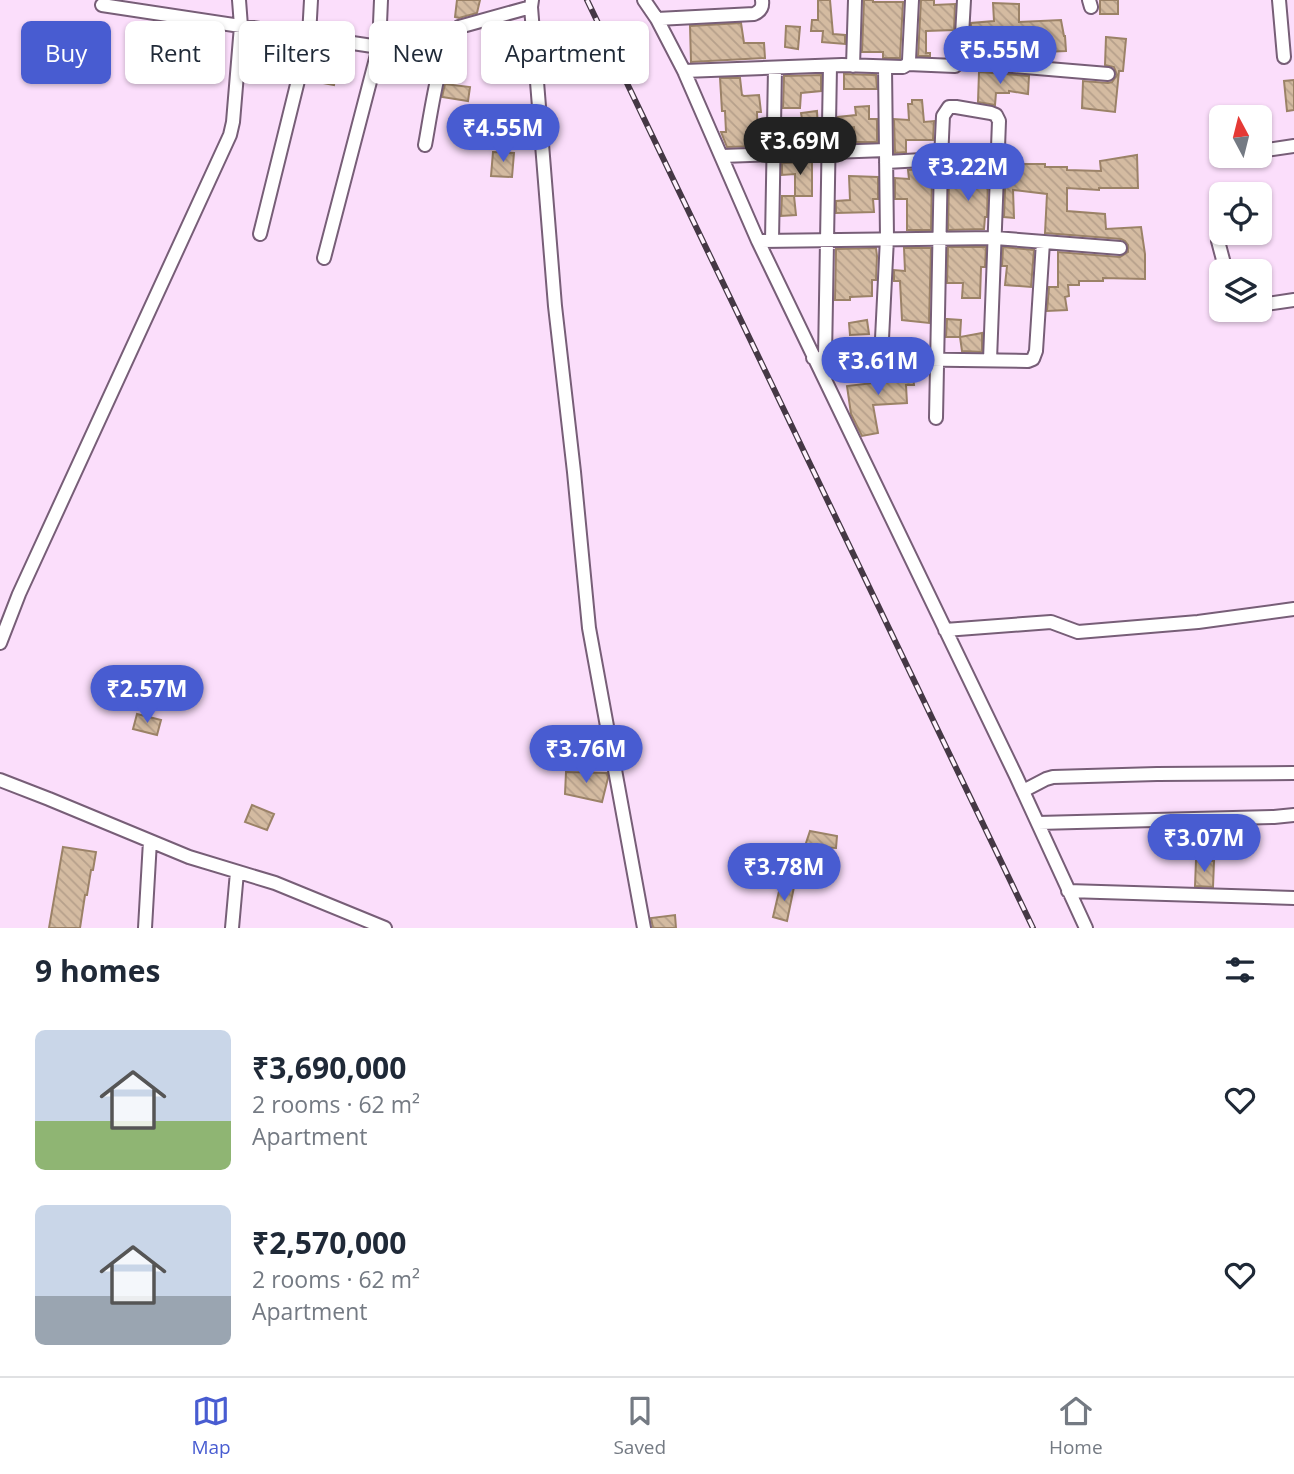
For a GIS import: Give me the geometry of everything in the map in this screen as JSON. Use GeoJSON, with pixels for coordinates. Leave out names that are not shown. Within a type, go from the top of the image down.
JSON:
{"type":"FeatureCollection","features":[{"type":"Feature","properties":{"kind":"street"},"geometry":{"type":"LineString","coordinates":[[239,0],[241,21]]}},
{"type":"Feature","properties":{"kind":"street"},"geometry":{"type":"LineString","coordinates":[[310,21],[311,0]]}},
{"type":"Feature","properties":{"kind":"street"},"geometry":{"type":"LineString","coordinates":[[380,21],[381,0]]}},
{"type":"Feature","properties":{"kind":"street"},"geometry":{"type":"LineString","coordinates":[[644,0],[684,71],[758,241],[819,358],[1086,928]]}},
{"type":"Feature","properties":{"kind":"street"},"geometry":{"type":"LineString","coordinates":[[657,19],[754,14],[760,12],[762,0]]}},
{"type":"Feature","properties":{"kind":"street"},"geometry":{"type":"LineString","coordinates":[[853,66],[855,0]]}},
{"type":"Feature","properties":{"kind":"street"},"geometry":{"type":"LineString","coordinates":[[908,64],[912,0]]}},
{"type":"Feature","properties":{"kind":"street"},"geometry":{"type":"LineString","coordinates":[[964,0],[961,52],[962,59],[966,62],[1108,74]]}},
{"type":"Feature","properties":{"kind":"street"},"geometry":{"type":"LineString","coordinates":[[1279,0],[1284,57]]}},
{"type":"Feature","properties":{"kind":"street"},"geometry":{"type":"LineString","coordinates":[[467,24],[532,3],[555,306],[589,628],[644,928]]}},
{"type":"Feature","properties":{"kind":"street"},"geometry":{"type":"LineString","coordinates":[[102,5],[239,26]]}},
{"type":"Feature","properties":{"kind":"street"},"geometry":{"type":"LineString","coordinates":[[0,643],[19,594],[230,135],[239,50]]}},
{"type":"Feature","properties":{"kind":"street"},"geometry":{"type":"LineString","coordinates":[[684,71],[955,65],[962,59]]}},
{"type":"Feature","properties":{"kind":"street"},"geometry":{"type":"LineString","coordinates":[[819,358],[827,240],[830,66]]}},
{"type":"Feature","properties":{"kind":"street"},"geometry":{"type":"LineString","coordinates":[[881,359],[887,239],[885,67]]}},
{"type":"Feature","properties":{"kind":"street"},"geometry":{"type":"LineString","coordinates":[[772,240],[775,68]]}},
{"type":"Feature","properties":{"kind":"street"},"geometry":{"type":"LineString","coordinates":[[260,234],[297,84]]}},
{"type":"Feature","properties":{"kind":"street"},"geometry":{"type":"LineString","coordinates":[[324,258],[369,84]]}},
{"type":"Feature","properties":{"kind":"street"},"geometry":{"type":"LineString","coordinates":[[425,145],[438,84]]}},
{"type":"Feature","properties":{"kind":"street"},"geometry":{"type":"LineString","coordinates":[[936,418],[941,159],[943,117],[949,107],[991,113],[996,115],[999,121],[990,360]]}},
{"type":"Feature","properties":{"kind":"street"},"geometry":{"type":"LineString","coordinates":[[1272,149],[1294,146]]}},
{"type":"Feature","properties":{"kind":"street"},"geometry":{"type":"LineString","coordinates":[[722,156],[828,152],[941,159]]}},
{"type":"Feature","properties":{"kind":"street"},"geometry":{"type":"LineString","coordinates":[[758,241],[995,238],[1120,248]]}},
{"type":"Feature","properties":{"kind":"street"},"geometry":{"type":"LineString","coordinates":[[819,358],[1033,359],[1043,242]]}},
{"type":"Feature","properties":{"kind":"street"},"geometry":{"type":"LineString","coordinates":[[1272,303],[1294,300]]}},
{"type":"Feature","properties":{"kind":"street"},"geometry":{"type":"LineString","coordinates":[[945,630],[1051,622],[1077,632],[1198,622],[1294,609]]}},
{"type":"Feature","properties":{"kind":"street"},"geometry":{"type":"LineString","coordinates":[[1023,791],[1053,777],[1294,773]]}},
{"type":"Feature","properties":{"kind":"street"},"geometry":{"type":"LineString","coordinates":[[0,780],[189,858],[275,883],[385,928]]}},
{"type":"Feature","properties":{"kind":"street"},"geometry":{"type":"LineString","coordinates":[[1038,823],[1294,815]]}},
{"type":"Feature","properties":{"kind":"street"},"geometry":{"type":"LineString","coordinates":[[145,928],[150,841]]}},
{"type":"Feature","properties":{"kind":"street"},"geometry":{"type":"LineString","coordinates":[[232,928],[237,872]]}},
{"type":"Feature","properties":{"kind":"street"},"geometry":{"type":"LineString","coordinates":[[1068,891],[1294,898]]}},
{"type":"Feature","properties":{"kind":"building"},"geometry":{"type":"Polygon","coordinates":[[[457,0],[480,0],[477,13],[455,17],[457,0]]]}},
{"type":"Feature","properties":{"kind":"building"},"geometry":{"type":"Polygon","coordinates":[[[818,0],[830,0],[833,34],[845,35],[845,44],[822,42],[823,31],[811,31],[812,20],[818,20],[818,0]]]}},
{"type":"Feature","properties":{"kind":"building"},"geometry":{"type":"Polygon","coordinates":[[[864,0],[903,2],[900,58],[883,58],[883,52],[862,52],[864,0]]]}},
{"type":"Feature","properties":{"kind":"building"},"geometry":{"type":"Polygon","coordinates":[[[921,0],[934,0],[934,5],[955,4],[954,30],[926,31],[926,53],[930,53],[930,56],[918,56],[921,0]]]}},
{"type":"Feature","properties":{"kind":"building"},"geometry":{"type":"Polygon","coordinates":[[[1100,0],[1118,0],[1118,14],[1100,14],[1100,0]]]}},
{"type":"Feature","properties":{"kind":"building"},"geometry":{"type":"Polygon","coordinates":[[[993,3],[1019,4],[1019,22],[1061,20],[1066,51],[1042,52],[1040,33],[1009,34],[1007,57],[987,55],[990,36],[971,35],[971,23],[994,21],[993,3]]]}},
{"type":"Feature","properties":{"kind":"building"},"geometry":{"type":"Polygon","coordinates":[[[741,23],[744,43],[764,43],[765,58],[691,62],[690,26],[741,23]]]}},
{"type":"Feature","properties":{"kind":"building"},"geometry":{"type":"Polygon","coordinates":[[[786,26],[800,27],[798,49],[785,47],[786,26]]]}},
{"type":"Feature","properties":{"kind":"building"},"geometry":{"type":"Polygon","coordinates":[[[1106,37],[1126,39],[1123,71],[1119,71],[1115,112],[1082,108],[1083,81],[1108,83],[1117,75],[1114,67],[1105,65],[1106,37]]]}},
{"type":"Feature","properties":{"kind":"building"},"geometry":{"type":"Polygon","coordinates":[[[979,72],[1029,76],[1028,94],[1009,91],[996,93],[995,105],[978,102],[979,72]]]}},
{"type":"Feature","properties":{"kind":"building"},"geometry":{"type":"Polygon","coordinates":[[[844,74],[876,75],[877,89],[844,89],[844,74]]]}},
{"type":"Feature","properties":{"kind":"building"},"geometry":{"type":"Polygon","coordinates":[[[821,75],[821,91],[801,93],[800,108],[783,108],[784,76],[821,75]]]}},
{"type":"Feature","properties":{"kind":"building"},"geometry":{"type":"Polygon","coordinates":[[[720,78],[740,78],[742,95],[759,95],[761,112],[757,112],[758,146],[727,147],[721,132],[726,132],[720,78]]]}},
{"type":"Feature","properties":{"kind":"building"},"geometry":{"type":"Polygon","coordinates":[[[1294,80],[1294,110],[1287,111],[1284,81],[1294,80]]]}},
{"type":"Feature","properties":{"kind":"building"},"geometry":{"type":"Polygon","coordinates":[[[445,84],[470,87],[468,101],[442,97],[445,84]]]}},
{"type":"Feature","properties":{"kind":"building"},"geometry":{"type":"Polygon","coordinates":[[[912,100],[922,100],[924,122],[934,121],[933,140],[906,140],[906,152],[895,153],[894,119],[909,120],[908,104],[912,104],[912,100]]]}},
{"type":"Feature","properties":{"kind":"building"},"geometry":{"type":"Polygon","coordinates":[[[869,106],[869,119],[877,119],[877,142],[855,142],[854,127],[838,129],[838,117],[856,115],[855,107],[869,106]]]}},
{"type":"Feature","properties":{"kind":"building"},"geometry":{"type":"Polygon","coordinates":[[[817,111],[818,129],[804,131],[801,113],[817,111]]]}},
{"type":"Feature","properties":{"kind":"building"},"geometry":{"type":"Polygon","coordinates":[[[783,127],[800,127],[801,144],[782,145],[783,127]]]}},
{"type":"Feature","properties":{"kind":"building"},"geometry":{"type":"Polygon","coordinates":[[[493,152],[514,153],[512,177],[491,176],[493,152]]]}},
{"type":"Feature","properties":{"kind":"building"},"geometry":{"type":"Polygon","coordinates":[[[1137,155],[1138,188],[1067,188],[1067,211],[1105,214],[1106,229],[1141,227],[1145,279],[1103,278],[1103,281],[1079,281],[1079,285],[1068,285],[1069,296],[1065,297],[1067,310],[1047,311],[1049,287],[1058,287],[1058,252],[1120,257],[1128,252],[1128,245],[1121,239],[1045,233],[1047,194],[1013,190],[1014,218],[1004,217],[1006,164],[1045,164],[1045,167],[1067,167],[1067,170],[1101,171],[1100,161],[1137,155]]]}},
{"type":"Feature","properties":{"kind":"building"},"geometry":{"type":"Polygon","coordinates":[[[812,162],[812,196],[795,196],[795,174],[782,175],[782,163],[812,162]]]}},
{"type":"Feature","properties":{"kind":"building"},"geometry":{"type":"Polygon","coordinates":[[[931,168],[931,230],[907,230],[907,199],[895,199],[895,178],[909,179],[908,170],[931,168]]]}},
{"type":"Feature","properties":{"kind":"building"},"geometry":{"type":"Polygon","coordinates":[[[849,176],[878,177],[878,199],[873,199],[874,212],[836,213],[836,201],[850,200],[849,176]]]}},
{"type":"Feature","properties":{"kind":"building"},"geometry":{"type":"Polygon","coordinates":[[[988,177],[984,229],[948,230],[949,179],[988,177]]]}},
{"type":"Feature","properties":{"kind":"building"},"geometry":{"type":"Polygon","coordinates":[[[782,196],[794,196],[796,215],[781,216],[782,196]]]}},
{"type":"Feature","properties":{"kind":"building"},"geometry":{"type":"Polygon","coordinates":[[[948,247],[986,247],[985,267],[981,267],[980,298],[962,298],[963,283],[947,283],[948,247]]]}},
{"type":"Feature","properties":{"kind":"building"},"geometry":{"type":"Polygon","coordinates":[[[1003,247],[1034,250],[1031,287],[1005,285],[1007,266],[1002,266],[1003,247]]]}},
{"type":"Feature","properties":{"kind":"building"},"geometry":{"type":"Polygon","coordinates":[[[876,248],[876,280],[872,280],[872,296],[835,300],[836,249],[876,248]]]}},
{"type":"Feature","properties":{"kind":"building"},"geometry":{"type":"Polygon","coordinates":[[[904,248],[931,248],[929,323],[902,320],[900,281],[894,281],[894,270],[905,271],[904,248]]]}},
{"type":"Feature","properties":{"kind":"building"},"geometry":{"type":"Polygon","coordinates":[[[947,319],[961,320],[960,337],[946,337],[947,319]]]}},
{"type":"Feature","properties":{"kind":"building"},"geometry":{"type":"Polygon","coordinates":[[[867,320],[869,334],[850,335],[849,323],[867,320]]]}},
{"type":"Feature","properties":{"kind":"building"},"geometry":{"type":"Polygon","coordinates":[[[982,333],[982,352],[962,351],[960,337],[982,333]]]}},
{"type":"Feature","properties":{"kind":"building"},"geometry":{"type":"Polygon","coordinates":[[[912,368],[914,385],[906,385],[907,403],[873,405],[878,433],[862,436],[851,414],[847,386],[881,382],[880,369],[912,368]]]}},
{"type":"Feature","properties":{"kind":"building"},"geometry":{"type":"Polygon","coordinates":[[[137,714],[161,720],[157,735],[133,729],[137,714]]]}},
{"type":"Feature","properties":{"kind":"building"},"geometry":{"type":"Polygon","coordinates":[[[566,772],[607,773],[602,802],[565,794],[566,772]]]}},
{"type":"Feature","properties":{"kind":"building"},"geometry":{"type":"Polygon","coordinates":[[[252,805],[274,814],[267,830],[245,822],[252,805]]]}},
{"type":"Feature","properties":{"kind":"building"},"geometry":{"type":"Polygon","coordinates":[[[810,831],[837,836],[836,848],[805,846],[810,831]]]}},
{"type":"Feature","properties":{"kind":"building"},"geometry":{"type":"Polygon","coordinates":[[[63,847],[96,852],[80,928],[49,928],[63,847]]]}},
{"type":"Feature","properties":{"kind":"building"},"geometry":{"type":"Polygon","coordinates":[[[1196,860],[1214,861],[1213,887],[1195,886],[1196,860]]]}},
{"type":"Feature","properties":{"kind":"building"},"geometry":{"type":"Polygon","coordinates":[[[780,887],[794,887],[787,921],[773,917],[780,887]]]}},
{"type":"Feature","properties":{"kind":"building"},"geometry":{"type":"Polygon","coordinates":[[[675,915],[676,928],[653,928],[651,918],[675,915]]]}},
{"type":"Feature","properties":{"kind":"railway"},"geometry":{"type":"LineString","coordinates":[[587,0],[1033,928]]}}]}
